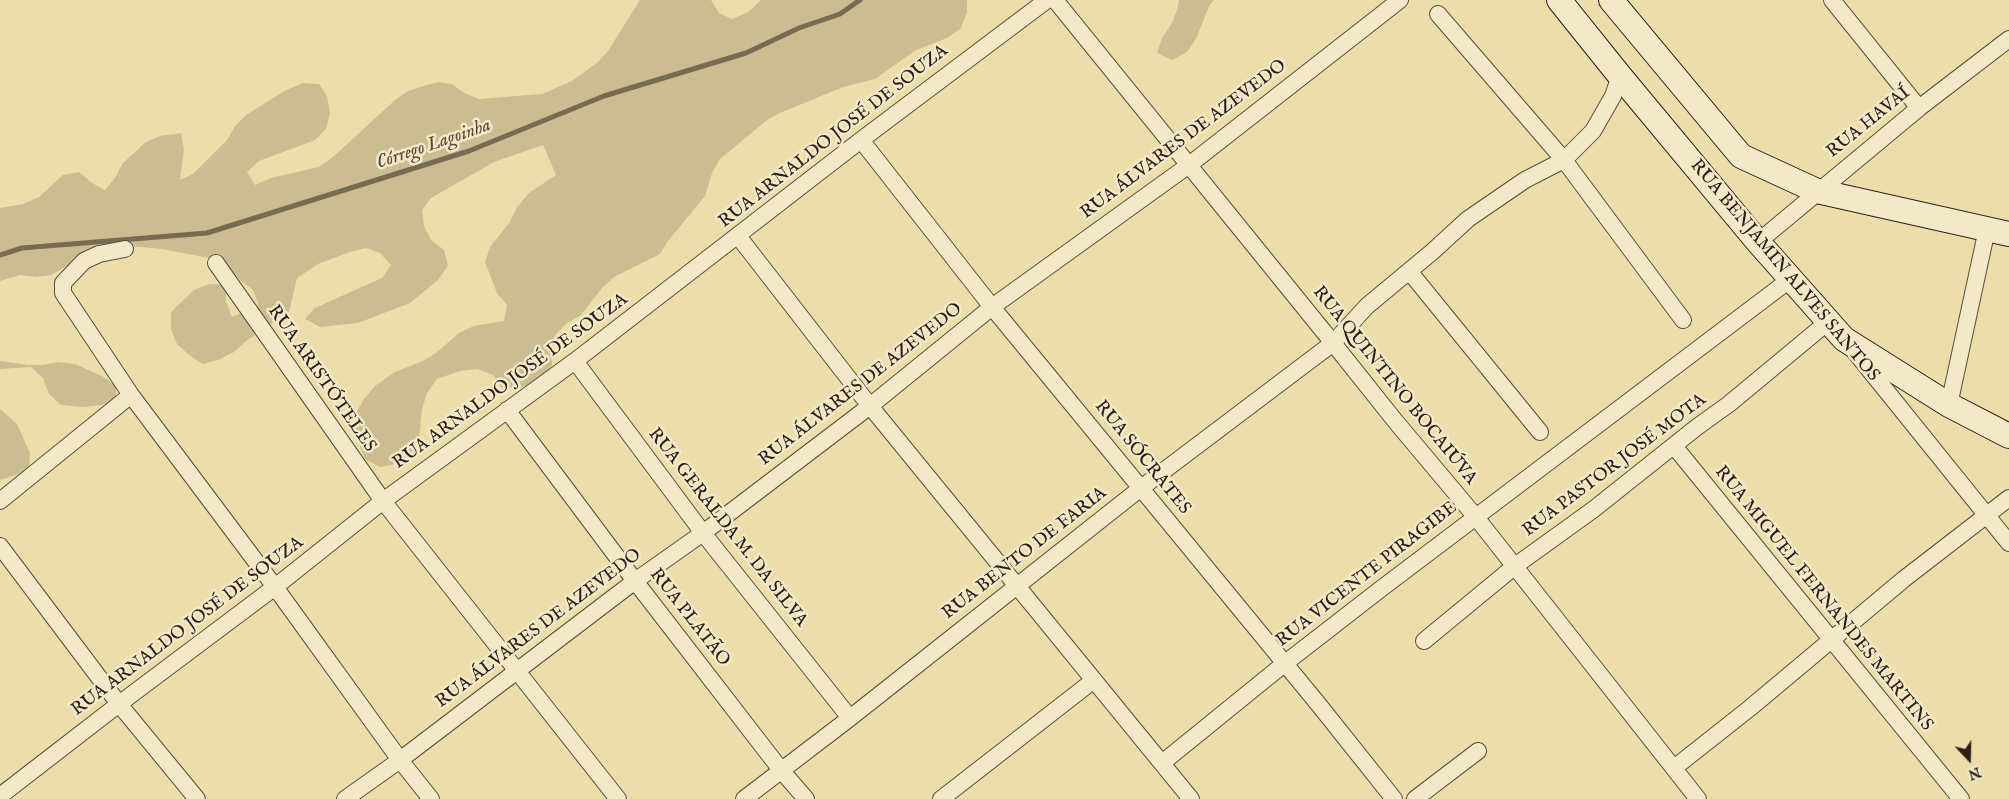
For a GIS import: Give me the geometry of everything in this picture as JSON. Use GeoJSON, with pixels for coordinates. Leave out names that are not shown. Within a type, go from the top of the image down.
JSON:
{"type":"FeatureCollection","features":[{"type":"Feature","properties":{"kind":"main road","name":"RUA BENJAMIN ALVES SANTOS"},"geometry":{"type":"LineString","coordinates":[[1559,0],[1758,242],[1844,338]]}},
{"type":"Feature","properties":{"kind":"main road"},"geometry":{"type":"LineString","coordinates":[[1611,0],[1741,156],[1817,191],[1998,232]]}},
{"type":"Feature","properties":{"kind":"main road"},"geometry":{"type":"LineString","coordinates":[[1844,338],[1949,405],[2009,436]]}},
{"type":"Feature","properties":{"kind":"street","name":"RUA ARNALDO JOSÉ DE SOUZA"},"geometry":{"type":"LineString","coordinates":[[0,796],[119,704],[275,588],[383,501],[576,361],[861,140],[1047,0]]}},
{"type":"Feature","properties":{"kind":"street","name":"RUA QUINTINO BOCAIÚVA"},"geometry":{"type":"LineString","coordinates":[[1055,0],[1396,422],[1475,516],[1698,799]]}},
{"type":"Feature","properties":{"kind":"street","name":"RUA ÁLVARES DE AZEVEDO"},"geometry":{"type":"LineString","coordinates":[[345,799],[400,760],[635,581],[703,533],[870,406],[992,307],[1189,165],[1400,0]]}},
{"type":"Feature","properties":{"kind":"street"},"geometry":{"type":"LineString","coordinates":[[1832,0],[1920,108]]}},
{"type":"Feature","properties":{"kind":"street"},"geometry":{"type":"LineString","coordinates":[[1438,14],[1564,160],[1683,320]]}},
{"type":"Feature","properties":{"kind":"street","name":"RUA HAVAÍ"},"geometry":{"type":"LineString","coordinates":[[1758,242],[1817,191],[2009,39]]}},
{"type":"Feature","properties":{"kind":"street","name":"RUA BENTO DE FARIA"},"geometry":{"type":"LineString","coordinates":[[744,799],[850,718],[1141,488],[1333,343],[1367,306],[1468,218],[1525,180],[1564,160],[1593,131],[1613,96],[1620,76]]}},
{"type":"Feature","properties":{"kind":"street","name":"RUA SÓCRATES"},"geometry":{"type":"LineString","coordinates":[[861,140],[992,307],[1394,799]]}},
{"type":"Feature","properties":{"kind":"street"},"geometry":{"type":"LineString","coordinates":[[1949,405],[1998,232]]}},
{"type":"Feature","properties":{"kind":"street"},"geometry":{"type":"LineString","coordinates":[[738,236],[870,406],[1191,799]]}},
{"type":"Feature","properties":{"kind":"street"},"geometry":{"type":"LineString","coordinates":[[125,249],[99,254],[84,261],[63,283],[63,293],[132,395],[400,760],[431,799]]}},
{"type":"Feature","properties":{"kind":"street","name":"RUA ARISTÓTELES"},"geometry":{"type":"LineString","coordinates":[[216,263],[383,501],[618,799]]}},
{"type":"Feature","properties":{"kind":"street"},"geometry":{"type":"LineString","coordinates":[[1409,271],[1540,432]]}},
{"type":"Feature","properties":{"kind":"street","name":"RUA VICENTE PIRAGIBE"},"geometry":{"type":"LineString","coordinates":[[1162,763],[1284,664],[1475,516],[1792,278]]}},
{"type":"Feature","properties":{"kind":"street","name":"RUA PASTOR JOSÉ MOTA"},"geometry":{"type":"LineString","coordinates":[[1424,641],[1515,566],[1594,509],[1730,404],[1828,320]]}},
{"type":"Feature","properties":{"kind":"street","name":"RUA BENJAMIN ALVES SANTOS"},"geometry":{"type":"LineString","coordinates":[[1844,338],[2009,543]]}},
{"type":"Feature","properties":{"kind":"street","name":"RUA GERALDA M. DA SILVA"},"geometry":{"type":"LineString","coordinates":[[576,361],[703,533],[850,718]]}},
{"type":"Feature","properties":{"kind":"street"},"geometry":{"type":"LineString","coordinates":[[0,501],[132,395]]}},
{"type":"Feature","properties":{"kind":"street","name":"RUA PLATÃO"},"geometry":{"type":"LineString","coordinates":[[507,410],[635,581],[781,770],[806,799]]}},
{"type":"Feature","properties":{"kind":"street","name":"RUA MIGUEL FERNANDES MARTINS"},"geometry":{"type":"LineString","coordinates":[[1674,446],[1961,799]]}},
{"type":"Feature","properties":{"kind":"street"},"geometry":{"type":"LineString","coordinates":[[1674,768],[1750,708],[1830,639],[1904,579],[2009,498]]}},
{"type":"Feature","properties":{"kind":"street"},"geometry":{"type":"LineString","coordinates":[[0,546],[119,704],[197,799]]}},
{"type":"Feature","properties":{"kind":"street"},"geometry":{"type":"LineString","coordinates":[[941,799],[1094,680]]}},
{"type":"Feature","properties":{"kind":"street"},"geometry":{"type":"LineString","coordinates":[[1415,799],[1478,751]]}},
{"type":"Feature","properties":{"kind":"shaded area"},"geometry":{"type":"Polygon","coordinates":[[[640,0],[711,0],[719,13],[732,19],[748,12],[761,0],[967,0],[967,12],[961,28],[947,38],[916,50],[875,79],[843,87],[780,113],[767,120],[720,159],[712,173],[705,196],[668,241],[660,254],[614,277],[602,288],[581,315],[567,323],[555,335],[551,350],[552,365],[544,379],[518,388],[502,388],[493,375],[478,369],[460,371],[437,379],[427,393],[422,409],[419,440],[410,455],[396,464],[380,467],[365,459],[353,429],[356,413],[364,399],[375,386],[395,372],[423,361],[436,353],[459,333],[474,326],[504,321],[507,305],[497,293],[485,262],[490,247],[510,222],[517,207],[529,193],[556,175],[543,145],[494,162],[431,198],[422,210],[424,226],[431,240],[444,250],[448,266],[438,280],[410,303],[358,323],[320,327],[305,319],[315,308],[382,278],[391,265],[380,253],[366,248],[350,252],[318,264],[297,278],[289,312],[246,341],[234,352],[218,360],[203,364],[177,344],[171,329],[171,312],[194,290],[209,284],[226,285],[226,301],[232,317],[259,305],[253,290],[214,259],[162,249],[130,246],[81,258],[51,275],[36,277],[20,275],[0,281],[0,208],[23,204],[39,197],[63,175],[79,172],[92,183],[105,190],[115,178],[123,163],[146,142],[160,136],[181,133],[184,149],[180,180],[193,174],[227,140],[235,126],[246,115],[286,90],[303,83],[319,84],[327,96],[330,113],[326,129],[315,140],[259,161],[247,172],[255,185],[271,178],[319,167],[333,157],[395,100],[408,91],[438,82],[452,84],[464,93],[479,99],[542,94],[572,81],[598,62],[608,51],[640,0]]]}},
{"type":"Feature","properties":{"kind":"shaded area"},"geometry":{"type":"Polygon","coordinates":[[[1179,0],[1214,0],[1209,6],[1196,39],[1187,52],[1172,60],[1157,53],[1162,38],[1171,25],[1179,0]]]}},
{"type":"Feature","properties":{"kind":"shaded area"},"geometry":{"type":"Polygon","coordinates":[[[0,361],[28,365],[58,362],[75,364],[102,376],[116,386],[116,403],[84,407],[61,405],[49,394],[43,378],[31,367],[0,369],[0,361]]]}},
{"type":"Feature","properties":{"kind":"shaded area"},"geometry":{"type":"Polygon","coordinates":[[[0,409],[17,424],[30,453],[29,471],[0,480],[0,409]]]}},
{"type":"Feature","properties":{"kind":"waterway","name":"Córrego Lagoinha"},"geometry":{"type":"LineString","coordinates":[[0,255],[22,248],[207,233],[469,151],[604,96],[746,53],[799,28],[840,14],[860,0]]}}]}
